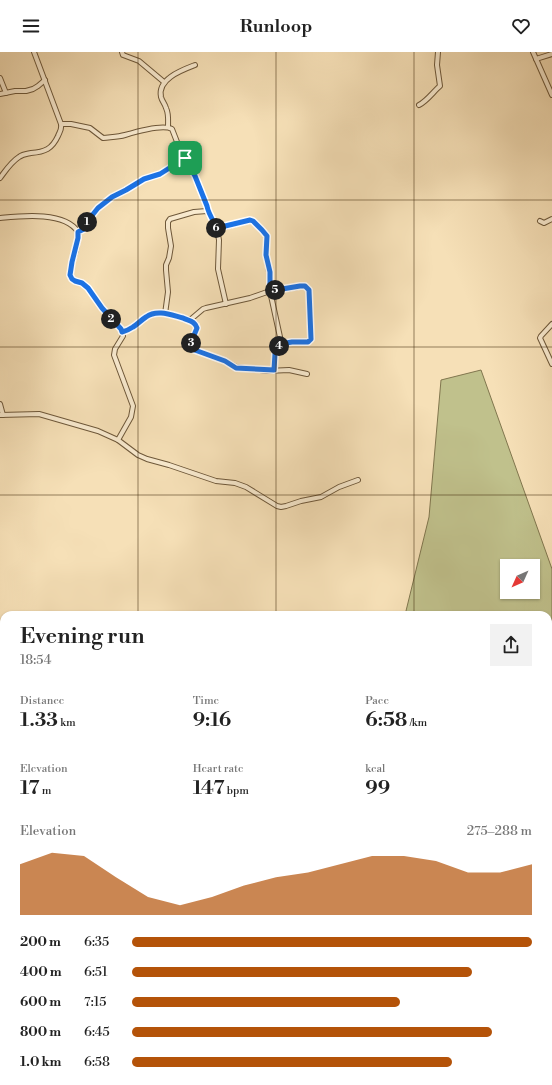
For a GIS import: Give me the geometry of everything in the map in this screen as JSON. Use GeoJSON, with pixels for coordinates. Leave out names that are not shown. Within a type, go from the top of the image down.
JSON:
{"type":"FeatureCollection","features":[{"type":"Feature","properties":{"kind":"street"},"geometry":{"type":"LineString","coordinates":[[0,178],[12,162],[18,157],[23,154],[43,151],[51,147],[62,128],[34,52]]}},
{"type":"Feature","properties":{"kind":"street"},"geometry":{"type":"LineString","coordinates":[[122,52],[123,55],[138,61],[164,82]]}},
{"type":"Feature","properties":{"kind":"street"},"geometry":{"type":"LineString","coordinates":[[419,105],[424,103],[440,86],[437,65],[438,52]]}},
{"type":"Feature","properties":{"kind":"street"},"geometry":{"type":"LineString","coordinates":[[533,52],[552,95]]}},
{"type":"Feature","properties":{"kind":"street"},"geometry":{"type":"LineString","coordinates":[[536,59],[552,54]]}},
{"type":"Feature","properties":{"kind":"street"},"geometry":{"type":"LineString","coordinates":[[168,127],[168,112],[162,100],[160,92],[161,86],[164,82],[184,69],[195,65]]}},
{"type":"Feature","properties":{"kind":"street"},"geometry":{"type":"LineString","coordinates":[[0,78],[6,93]]}},
{"type":"Feature","properties":{"kind":"street"},"geometry":{"type":"LineString","coordinates":[[0,94],[33,89],[45,80]]}},
{"type":"Feature","properties":{"kind":"street"},"geometry":{"type":"LineString","coordinates":[[61,124],[71,124],[90,128],[103,138],[124,135],[142,130],[168,127],[172,129],[178,147],[195,176],[208,211],[217,228],[219,240],[218,269],[226,304]]}},
{"type":"Feature","properties":{"kind":"street"},"geometry":{"type":"LineString","coordinates":[[78,232],[84,229],[98,208],[112,197],[144,179],[160,174],[185,158]]}},
{"type":"Feature","properties":{"kind":"street"},"geometry":{"type":"LineString","coordinates":[[165,314],[168,292],[166,265],[171,246],[168,222],[170,219],[194,212],[208,211]]}},
{"type":"Feature","properties":{"kind":"street"},"geometry":{"type":"LineString","coordinates":[[0,218],[41,216],[64,221],[78,232],[77,244],[70,275],[72,279],[82,283],[88,288],[102,308],[121,329],[123,336],[115,349],[114,355],[133,406],[131,417],[118,440]]}},
{"type":"Feature","properties":{"kind":"street"},"geometry":{"type":"LineString","coordinates":[[540,222],[544,223],[552,219]]}},
{"type":"Feature","properties":{"kind":"street"},"geometry":{"type":"LineString","coordinates":[[217,228],[250,220],[253,221],[267,236],[266,255],[270,272],[270,291],[280,338],[280,344],[275,354],[274,370]]}},
{"type":"Feature","properties":{"kind":"street"},"geometry":{"type":"LineString","coordinates":[[190,320],[203,309],[250,298],[270,291],[305,286],[309,290],[311,339],[308,342],[280,344]]}},
{"type":"Feature","properties":{"kind":"street"},"geometry":{"type":"LineString","coordinates":[[122,332],[132,328],[147,316],[155,313],[170,314],[190,320],[196,324],[197,328],[190,345],[192,349],[225,361],[236,368],[289,370],[307,374]]}},
{"type":"Feature","properties":{"kind":"street"},"geometry":{"type":"LineString","coordinates":[[552,324],[540,338],[552,364]]}},
{"type":"Feature","properties":{"kind":"street"},"geometry":{"type":"LineString","coordinates":[[0,404],[1,415],[39,414],[98,431],[118,440],[138,455],[147,459],[216,481],[235,483],[246,487],[281,507],[321,497],[358,480]]}},
{"type":"Feature","properties":{"kind":"green space"},"geometry":{"type":"Polygon","coordinates":[[[481,370],[552,569],[552,611],[406,611],[429,517],[441,380],[481,370]]]}},
{"type":"Feature","properties":{"kind":"route"},"geometry":{"type":"LineString","coordinates":[[185,158],[195,176],[208,211],[217,228],[250,220],[253,221],[266,234],[266,255],[270,272],[270,291],[300,286],[305,286],[309,290],[311,339],[308,342],[280,344],[275,354],[274,370],[267,371],[236,368],[225,361],[192,349],[190,345],[197,328],[196,324],[190,320],[170,314],[155,313],[147,316],[132,328],[122,332],[88,288],[82,283],[72,279],[70,275],[76,250],[78,232],[84,229],[98,208],[112,197],[144,179],[158,176],[185,158]]}}]}
